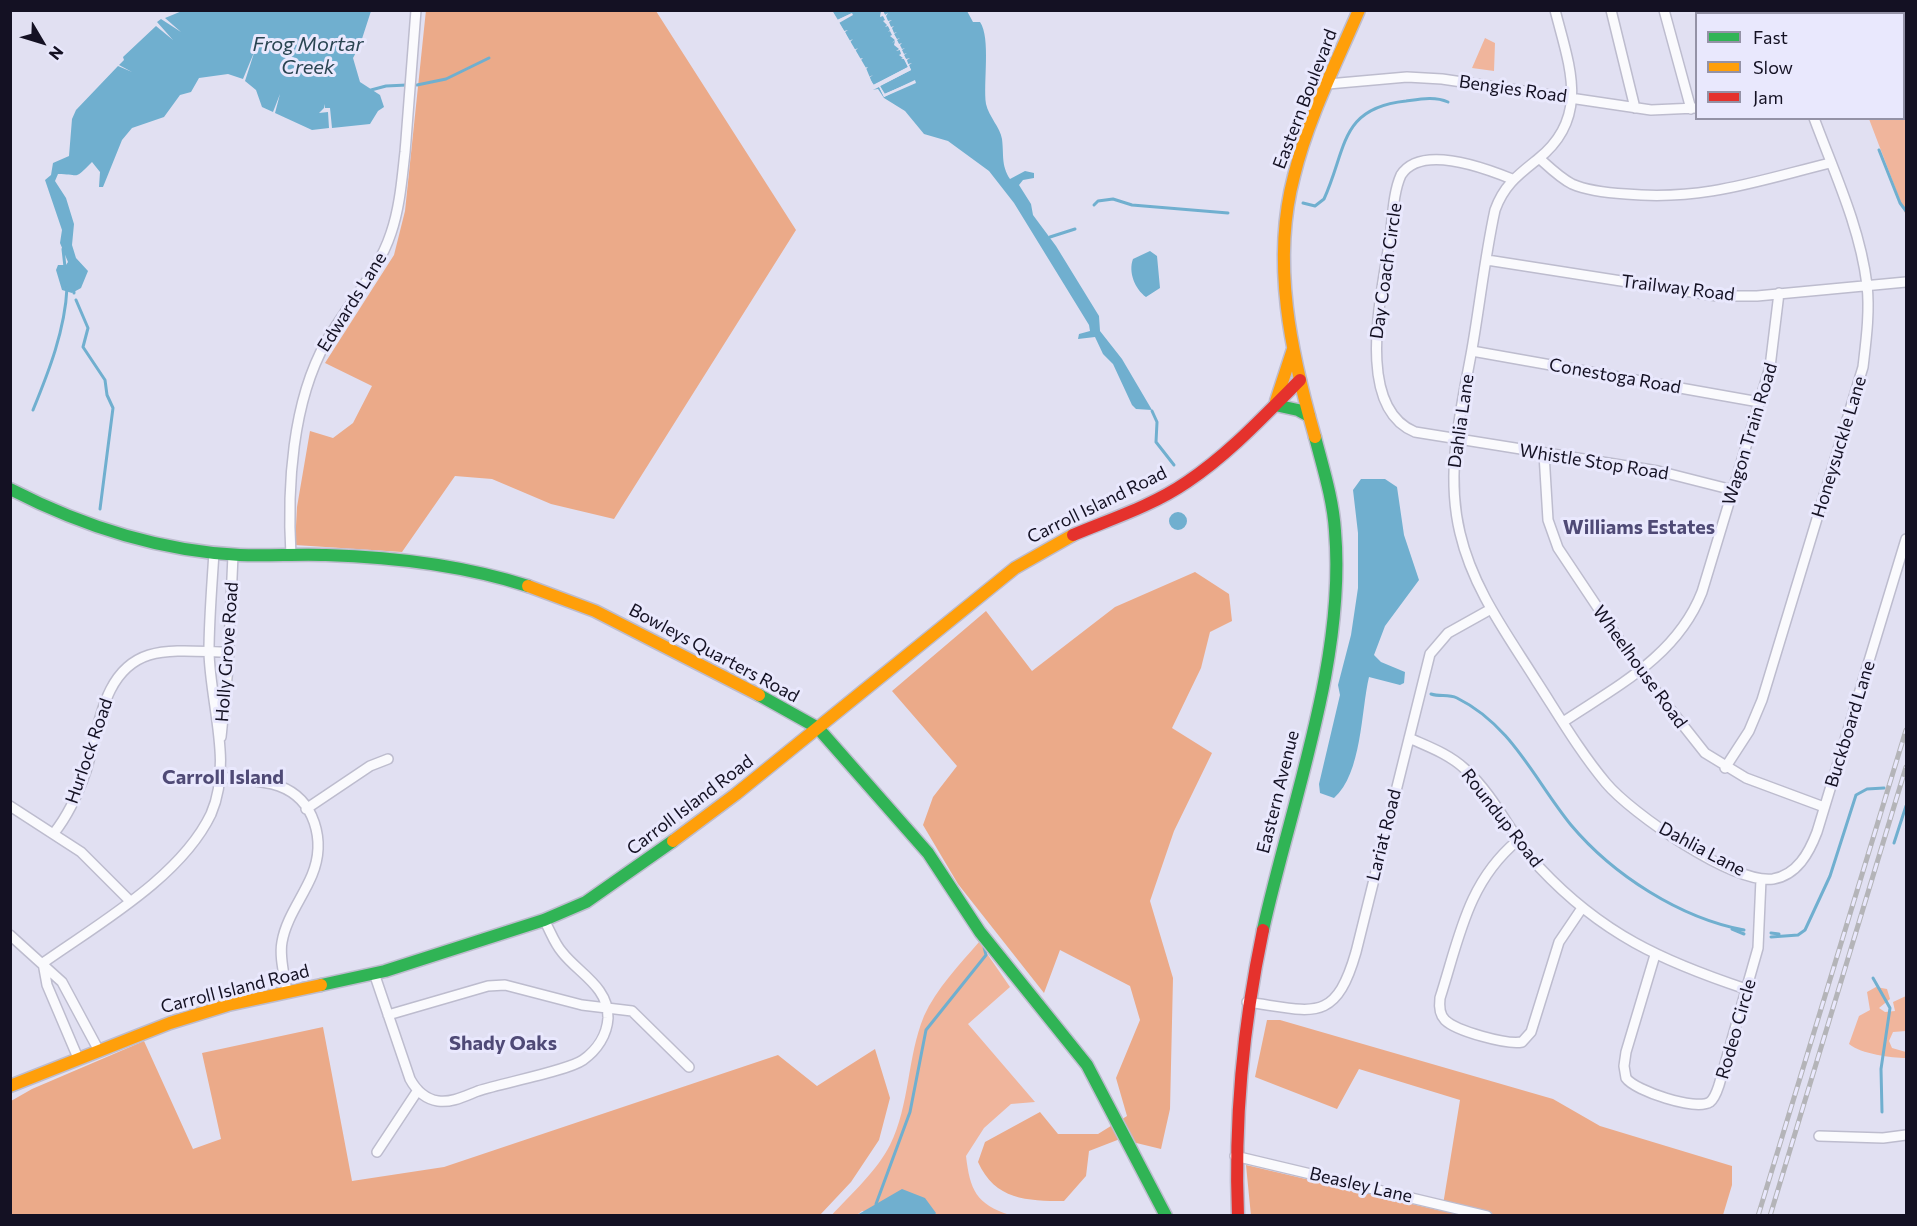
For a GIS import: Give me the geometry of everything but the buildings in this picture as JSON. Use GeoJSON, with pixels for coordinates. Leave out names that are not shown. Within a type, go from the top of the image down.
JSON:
{"type":"FeatureCollection","features":[{"type":"Feature","properties":{"kind":"street","name":"Edwards Lane"},"geometry":{"type":"LineString","coordinates":[[291,556],[292,471],[299,419],[311,372],[328,340],[381,259],[393,230],[404,162],[416,10]]}},
{"type":"Feature","properties":{"kind":"street","name":"Eastern Boulevard"},"geometry":{"type":"LineString","coordinates":[[1300,380],[1285,279],[1285,217],[1297,163],[1359,10]]}},
{"type":"Feature","properties":{"kind":"street","name":"Dahlia Lane"},"geometry":{"type":"LineString","coordinates":[[1555,10],[1572,77],[1571,110],[1564,130],[1553,146],[1512,179],[1502,193],[1495,210],[1455,438],[1455,514],[1471,569],[1491,609],[1563,722],[1607,784],[1636,811],[1703,854],[1761,879]]}},
{"type":"Feature","properties":{"kind":"street"},"geometry":{"type":"LineString","coordinates":[[1611,10],[1635,108]]}},
{"type":"Feature","properties":{"kind":"street"},"geometry":{"type":"LineString","coordinates":[[1664,10],[1694,108]]}},
{"type":"Feature","properties":{"kind":"street","name":"Bengies Road"},"geometry":{"type":"LineString","coordinates":[[1328,84],[1407,77],[1432,78],[1635,108],[1694,108]]}},
{"type":"Feature","properties":{"kind":"street","name":"Honeysuckle Lane"},"geometry":{"type":"LineString","coordinates":[[1725,768],[1749,731],[1762,700],[1857,391],[1867,335],[1867,286],[1856,231],[1815,120]]}},
{"type":"Feature","properties":{"kind":"street"},"geometry":{"type":"LineString","coordinates":[[1539,158],[1566,181],[1578,186],[1623,194],[1666,197],[1716,193],[1830,163]]}},
{"type":"Feature","properties":{"kind":"street","name":"Day Coach Circle"},"geometry":{"type":"LineString","coordinates":[[1455,438],[1415,432],[1397,422],[1388,405],[1378,371],[1377,317],[1398,185],[1408,166],[1436,160],[1467,164],[1512,179]]}},
{"type":"Feature","properties":{"kind":"street","name":"Trailway Road"},"geometry":{"type":"LineString","coordinates":[[1486,260],[1705,295],[1779,293],[1906,282]]}},
{"type":"Feature","properties":{"kind":"street","name":"Wagon Train Road"},"geometry":{"type":"LineString","coordinates":[[1563,722],[1640,671],[1669,647],[1693,614],[1702,592],[1773,354],[1779,293]]}},
{"type":"Feature","properties":{"kind":"street"},"geometry":{"type":"LineString","coordinates":[[1294,345],[1275,405],[1298,410],[1309,416]]}},
{"type":"Feature","properties":{"kind":"street","name":"Conestoga Road"},"geometry":{"type":"LineString","coordinates":[[1472,351],[1759,402]]}},
{"type":"Feature","properties":{"kind":"street","name":"Carroll Island Road"},"geometry":{"type":"LineString","coordinates":[[14,1084],[98,1049],[209,1010],[374,973],[544,920],[586,902],[615,885],[736,794],[1015,568],[1061,540],[1143,506],[1186,483],[1231,448],[1300,380]]}},
{"type":"Feature","properties":{"kind":"street","name":"Eastern Avenue"},"geometry":{"type":"LineString","coordinates":[[1238,1215],[1235,1156],[1238,1083],[1248,1002],[1263,930],[1322,690],[1333,624],[1336,576],[1334,519],[1300,380]]}},
{"type":"Feature","properties":{"kind":"street","name":"Whistle Stop Road"},"geometry":{"type":"LineString","coordinates":[[1455,438],[1658,471],[1733,490]]}},
{"type":"Feature","properties":{"kind":"street","name":"Wheelhouse Road"},"geometry":{"type":"LineString","coordinates":[[1544,454],[1548,520],[1558,548],[1640,671],[1695,743],[1725,768],[1824,807]]}},
{"type":"Feature","properties":{"kind":"street","name":"Bowleys Quarters Road"},"geometry":{"type":"LineString","coordinates":[[10,489],[39,504],[99,527],[169,546],[233,555],[327,555],[448,564],[542,590],[596,611],[741,684],[818,728],[922,844],[980,932],[1087,1065],[1166,1215]]}},
{"type":"Feature","properties":{"kind":"street","name":"Buckboard Lane"},"geometry":{"type":"LineString","coordinates":[[1761,879],[1787,874],[1801,863],[1814,841],[1906,538]]}},
{"type":"Feature","properties":{"kind":"street","name":"Holly Grove Road"},"geometry":{"type":"LineString","coordinates":[[43,963],[130,901],[181,855],[198,834],[213,807],[220,777],[209,652],[214,552]]}},
{"type":"Feature","properties":{"kind":"street","name":"Holly Grove Road"},"geometry":{"type":"LineString","coordinates":[[219,749],[228,652],[233,555]]}},
{"type":"Feature","properties":{"kind":"street","name":"Lariat Road"},"geometry":{"type":"LineString","coordinates":[[1248,1002],[1313,1010],[1328,1004],[1341,991],[1356,952],[1432,650],[1452,630],[1491,609]]}},
{"type":"Feature","properties":{"kind":"street","name":"Hurlock Road"},"geometry":{"type":"LineString","coordinates":[[54,832],[78,792],[105,702],[118,678],[132,664],[148,655],[228,652]]}},
{"type":"Feature","properties":{"kind":"street","name":"Roundup Road"},"geometry":{"type":"LineString","coordinates":[[1409,738],[1449,756],[1465,768],[1480,786],[1516,841],[1582,908],[1655,955],[1746,989]]}},
{"type":"Feature","properties":{"kind":"street"},"geometry":{"type":"LineString","coordinates":[[306,809],[370,766],[388,759]]}},
{"type":"Feature","properties":{"kind":"street"},"geometry":{"type":"LineString","coordinates":[[220,777],[279,786],[293,794],[316,825],[318,851],[313,873],[282,941],[287,992]]}},
{"type":"Feature","properties":{"kind":"street"},"geometry":{"type":"LineString","coordinates":[[10,806],[54,832],[90,861],[130,901]]}},
{"type":"Feature","properties":{"kind":"street"},"geometry":{"type":"LineString","coordinates":[[1516,841],[1497,859],[1475,891],[1440,998],[1440,1012],[1444,1019],[1454,1025],[1502,1041],[1522,1042],[1531,1032],[1559,942],[1582,908]]}},
{"type":"Feature","properties":{"kind":"street","name":"Rodeo Circle"},"geometry":{"type":"LineString","coordinates":[[1655,955],[1624,1065],[1626,1078],[1637,1088],[1693,1104],[1710,1102],[1719,1085],[1758,948],[1761,879]]}},
{"type":"Feature","properties":{"kind":"street"},"geometry":{"type":"LineString","coordinates":[[374,973],[402,1058],[418,1090],[432,1099],[448,1101],[512,1080],[578,1064],[602,1040],[607,1023],[607,1008],[596,986],[562,952],[544,920]]}},
{"type":"Feature","properties":{"kind":"street"},"geometry":{"type":"LineString","coordinates":[[10,935],[43,963],[68,990],[98,1049]]}},
{"type":"Feature","properties":{"kind":"street"},"geometry":{"type":"LineString","coordinates":[[43,963],[47,985],[78,1058]]}},
{"type":"Feature","properties":{"kind":"street"},"geometry":{"type":"LineString","coordinates":[[388,1015],[488,986],[505,985],[582,1005],[627,1009],[636,1013],[689,1067]]}},
{"type":"Feature","properties":{"kind":"street"},"geometry":{"type":"LineString","coordinates":[[377,1152],[418,1090]]}},
{"type":"Feature","properties":{"kind":"street"},"geometry":{"type":"LineString","coordinates":[[1819,1136],[1883,1138],[1906,1135]]}},
{"type":"Feature","properties":{"kind":"street","name":"Beasley Lane"},"geometry":{"type":"LineString","coordinates":[[1235,1156],[1487,1215]]}},
{"type":"Feature","properties":{"kind":"shaded area"},"geometry":{"type":"Polygon","coordinates":[[[426,10],[656,11],[796,230],[614,519],[551,504],[492,479],[455,476],[402,552],[295,545],[297,507],[310,431],[333,438],[353,423],[372,386],[325,363],[394,255],[405,211],[426,10]]]}},
{"type":"Feature","properties":{"kind":"shaded area"},"geometry":{"type":"Polygon","coordinates":[[[1485,38],[1495,43],[1494,71],[1472,68],[1485,38]]]}},
{"type":"Feature","properties":{"kind":"shaded area"},"geometry":{"type":"Polygon","coordinates":[[[1905,38],[1906,216],[1869,120],[1905,120],[1905,38]]]}},
{"type":"Feature","properties":{"kind":"shaded area"},"geometry":{"type":"Polygon","coordinates":[[[1195,572],[1229,594],[1232,621],[1210,632],[1201,668],[1172,728],[1212,753],[1174,831],[1150,901],[1173,978],[1170,1109],[1161,1149],[1120,1139],[1089,1151],[1086,1176],[1064,1201],[1025,1199],[1014,1196],[993,1184],[978,1162],[985,1142],[1040,1112],[1058,1134],[1098,1134],[1127,1116],[1116,1078],[1140,1020],[1130,986],[1060,950],[1044,993],[958,884],[923,825],[933,797],[957,766],[892,691],[986,611],[1032,671],[1115,607],[1195,572]]]}},
{"type":"Feature","properties":{"kind":"shaded area"},"geometry":{"type":"Polygon","coordinates":[[[979,942],[1010,987],[968,1024],[1035,1102],[1011,1104],[984,1128],[966,1156],[970,1178],[977,1194],[989,1206],[1010,1215],[935,1215],[936,1213],[862,1211],[857,1215],[831,1216],[885,1155],[897,1130],[914,1048],[924,1016],[956,968],[979,942]]]}},
{"type":"Feature","properties":{"kind":"shaded area"},"geometry":{"type":"Polygon","coordinates":[[[1876,987],[1887,989],[1890,999],[1879,1008],[1885,1012],[1895,1011],[1893,1002],[1906,996],[1906,1031],[1893,1032],[1889,1041],[1892,1048],[1906,1052],[1906,1058],[1869,1053],[1849,1044],[1859,1016],[1870,1010],[1867,992],[1876,987]]]}},
{"type":"Feature","properties":{"kind":"shaded area"},"geometry":{"type":"Polygon","coordinates":[[[1267,1020],[1280,1020],[1553,1099],[1600,1126],[1732,1166],[1732,1185],[1723,1215],[1251,1216],[1246,1165],[1442,1211],[1460,1100],[1359,1069],[1337,1109],[1255,1077],[1267,1020]]]}},
{"type":"Feature","properties":{"kind":"shaded area"},"geometry":{"type":"Polygon","coordinates":[[[323,1027],[352,1181],[444,1167],[778,1055],[817,1086],[875,1049],[890,1098],[879,1140],[851,1182],[820,1215],[11,1215],[11,1101],[32,1089],[144,1041],[193,1149],[221,1139],[202,1053],[323,1027]]]}},
{"type":"Feature","properties":{"kind":"water"},"geometry":{"type":"Polygon","coordinates":[[[836,10],[881,11],[908,67],[873,85],[866,68],[839,22],[852,13],[837,20],[833,12],[836,10]]]}},
{"type":"Feature","properties":{"kind":"water","name":"Frog Mortar Creek"},"geometry":{"type":"Polygon","coordinates":[[[182,11],[371,11],[360,45],[353,58],[360,82],[380,95],[384,107],[378,111],[370,124],[332,128],[330,108],[325,108],[324,104],[324,108],[319,113],[328,112],[329,128],[312,130],[275,113],[280,94],[273,112],[262,107],[256,90],[245,81],[255,50],[243,79],[228,74],[199,78],[191,92],[180,95],[164,117],[132,128],[122,140],[103,187],[99,187],[100,172],[92,162],[77,175],[58,174],[55,181],[66,198],[74,224],[72,245],[76,258],[88,271],[81,288],[72,293],[62,290],[56,270],[58,265],[66,265],[68,262],[60,243],[62,230],[45,180],[51,175],[53,163],[69,156],[72,119],[76,110],[118,66],[132,72],[119,65],[124,60],[123,57],[156,26],[173,40],[157,22],[161,19],[181,32],[165,18],[182,11]]]}},
{"type":"Feature","properties":{"kind":"water"},"geometry":{"type":"Polygon","coordinates":[[[883,11],[967,11],[973,22],[980,22],[986,49],[986,104],[1001,135],[1007,174],[1010,179],[1025,171],[1034,173],[1034,178],[1023,180],[1019,185],[1031,204],[1033,215],[1056,246],[1099,316],[1100,331],[1122,359],[1152,410],[1136,409],[1132,405],[1113,364],[1103,354],[1095,337],[1078,339],[1079,334],[1090,331],[1089,325],[1014,203],[989,171],[948,141],[924,134],[905,111],[884,98],[878,89],[871,90],[879,86],[884,97],[915,81],[884,94],[880,86],[911,70],[883,11]]]}},
{"type":"Feature","properties":{"kind":"water"},"geometry":{"type":"Polygon","coordinates":[[[1150,251],[1157,256],[1160,288],[1146,297],[1139,290],[1131,269],[1133,259],[1150,251]]]}},
{"type":"Feature","properties":{"kind":"water"},"geometry":{"type":"Polygon","coordinates":[[[1361,479],[1385,479],[1397,487],[1404,535],[1419,580],[1385,626],[1374,655],[1381,662],[1405,672],[1404,683],[1400,685],[1369,677],[1355,758],[1350,774],[1334,798],[1320,793],[1319,784],[1340,695],[1338,685],[1351,635],[1358,588],[1358,533],[1353,490],[1361,479]]]}},
{"type":"Feature","properties":{"kind":"water"},"geometry":{"type":"Polygon","coordinates":[[[1178,512],[1184,515],[1187,521],[1184,527],[1178,530],[1172,527],[1169,521],[1172,515],[1178,512]]]}},
{"type":"Feature","properties":{"kind":"water"},"geometry":{"type":"Polygon","coordinates":[[[902,1189],[925,1198],[936,1213],[935,1215],[857,1215],[902,1189]]]}},
{"type":"Feature","properties":{"kind":"pier"},"geometry":{"type":"Polygon","coordinates":[[[800,10],[809,20],[816,17],[814,11],[818,16],[836,11],[833,12],[838,20],[852,13],[853,15],[839,23],[844,31],[848,30],[845,32],[849,41],[853,39],[850,42],[854,50],[858,48],[855,51],[859,59],[863,58],[860,61],[864,68],[868,67],[865,70],[869,77],[873,75],[869,78],[874,85],[908,67],[899,55],[900,50],[896,51],[899,49],[894,45],[895,41],[892,43],[895,40],[890,36],[892,35],[890,31],[888,32],[890,30],[888,26],[885,27],[887,25],[883,21],[885,20],[883,16],[880,17],[881,11],[885,15],[888,13],[886,16],[888,21],[892,20],[889,22],[891,27],[894,26],[892,28],[894,33],[897,32],[894,34],[897,39],[900,38],[897,40],[899,44],[902,43],[900,45],[902,49],[905,48],[902,50],[904,54],[907,53],[904,55],[906,59],[910,58],[907,60],[908,64],[912,63],[909,65],[911,70],[880,86],[885,94],[915,80],[916,83],[884,97],[879,87],[869,92],[867,89],[871,86],[831,13],[809,23],[800,10]]]}},
{"type":"Feature","properties":{"kind":"waterway"},"geometry":{"type":"LineString","coordinates":[[417,85],[446,79],[489,58]]}},
{"type":"Feature","properties":{"kind":"waterway"},"geometry":{"type":"LineString","coordinates":[[371,90],[386,86],[407,85]]}},
{"type":"Feature","properties":{"kind":"waterway"},"geometry":{"type":"LineString","coordinates":[[1303,203],[1315,206],[1324,199],[1348,134],[1368,112],[1384,105],[1417,99],[1448,102]]}},
{"type":"Feature","properties":{"kind":"waterway"},"geometry":{"type":"LineString","coordinates":[[1879,150],[1900,203],[1906,211]]}},
{"type":"Feature","properties":{"kind":"waterway"},"geometry":{"type":"LineString","coordinates":[[1094,205],[1098,201],[1113,199],[1132,205],[1228,213]]}},
{"type":"Feature","properties":{"kind":"waterway"},"geometry":{"type":"LineString","coordinates":[[1050,237],[1075,229]]}},
{"type":"Feature","properties":{"kind":"waterway"},"geometry":{"type":"LineString","coordinates":[[63,249],[65,267]]}},
{"type":"Feature","properties":{"kind":"waterway"},"geometry":{"type":"LineString","coordinates":[[33,410],[60,335],[67,288]]}},
{"type":"Feature","properties":{"kind":"waterway"},"geometry":{"type":"LineString","coordinates":[[76,300],[88,328],[83,347],[105,380],[107,395],[113,408],[100,509]]}},
{"type":"Feature","properties":{"kind":"waterway","name":"Frog Mortar Creek"},"geometry":{"type":"LineString","coordinates":[[1152,411],[1157,422],[1156,442],[1174,465]]}},
{"type":"Feature","properties":{"kind":"waterway"},"geometry":{"type":"LineString","coordinates":[[1431,694],[1457,698],[1476,709],[1493,723],[1508,738],[1571,825],[1607,861],[1627,877],[1649,892],[1696,916],[1744,930]]}},
{"type":"Feature","properties":{"kind":"waterway"},"geometry":{"type":"LineString","coordinates":[[1771,937],[1798,935],[1805,930],[1830,876],[1856,795],[1867,789],[1884,788]]}},
{"type":"Feature","properties":{"kind":"waterway"},"geometry":{"type":"LineString","coordinates":[[1894,843],[1906,806]]}},
{"type":"Feature","properties":{"kind":"waterway"},"geometry":{"type":"LineString","coordinates":[[1732,929],[1744,934]]}},
{"type":"Feature","properties":{"kind":"waterway"},"geometry":{"type":"LineString","coordinates":[[1771,933],[1779,934]]}},
{"type":"Feature","properties":{"kind":"waterway"},"geometry":{"type":"LineString","coordinates":[[876,1204],[910,1112],[926,1030],[986,955],[984,947]]}},
{"type":"Feature","properties":{"kind":"waterway"},"geometry":{"type":"LineString","coordinates":[[1873,978],[1890,1008],[1881,1069],[1882,1112]]}},
{"type":"Feature","properties":{"kind":"railway"},"geometry":{"type":"LineString","coordinates":[[1758,1216],[1906,730]]}},
{"type":"Feature","properties":{"kind":"railway"},"geometry":{"type":"LineString","coordinates":[[1770,1216],[1906,767]]}},
{"type":"Feature","properties":{"kind":"traffic: fast"},"geometry":{"type":"LineString","coordinates":[[1275,405],[1298,410],[1309,416]]}},
{"type":"Feature","properties":{"kind":"traffic: fast"},"geometry":{"type":"LineString","coordinates":[[1263,930],[1314,731],[1332,630],[1336,580],[1334,519],[1315,437]]}},
{"type":"Feature","properties":{"kind":"traffic: fast"},"geometry":{"type":"LineString","coordinates":[[10,489],[92,525],[180,548],[240,555],[326,555],[403,560],[453,567],[528,586]]}},
{"type":"Feature","properties":{"kind":"traffic: fast"},"geometry":{"type":"LineString","coordinates":[[759,695],[818,728],[928,853],[980,932],[1087,1065],[1166,1216]]}},
{"type":"Feature","properties":{"kind":"traffic: fast"},"geometry":{"type":"LineString","coordinates":[[321,985],[385,971],[544,920],[586,902],[673,841]]}},
{"type":"Feature","properties":{"kind":"traffic: slow"},"geometry":{"type":"LineString","coordinates":[[1315,437],[1298,373],[1287,307],[1284,274],[1287,208],[1307,133],[1359,10]]}},
{"type":"Feature","properties":{"kind":"traffic: slow"},"geometry":{"type":"LineString","coordinates":[[1276,401],[1293,349]]}},
{"type":"Feature","properties":{"kind":"traffic: slow"},"geometry":{"type":"LineString","coordinates":[[673,841],[736,794],[1015,568],[1073,535]]}},
{"type":"Feature","properties":{"kind":"traffic: slow"},"geometry":{"type":"LineString","coordinates":[[528,586],[595,611],[759,695]]}},
{"type":"Feature","properties":{"kind":"traffic: slow"},"geometry":{"type":"LineString","coordinates":[[10,1086],[170,1023],[228,1005],[321,985]]}},
{"type":"Feature","properties":{"kind":"traffic: jam"},"geometry":{"type":"LineString","coordinates":[[1073,535],[1174,491],[1232,447],[1300,380]]}},
{"type":"Feature","properties":{"kind":"traffic: jam"},"geometry":{"type":"LineString","coordinates":[[1238,1216],[1237,1144],[1245,1037],[1263,930]]}},
{"type":"Feature","properties":{"kind":"district","name":"Williams Estates"},"geometry":{"type":"Point","coordinates":[1639,527]}},
{"type":"Feature","properties":{"kind":"district","name":"Carroll Island"},"geometry":{"type":"Point","coordinates":[223,777]}},
{"type":"Feature","properties":{"kind":"district","name":"Shady Oaks"},"geometry":{"type":"Point","coordinates":[503,1043]}}]}
